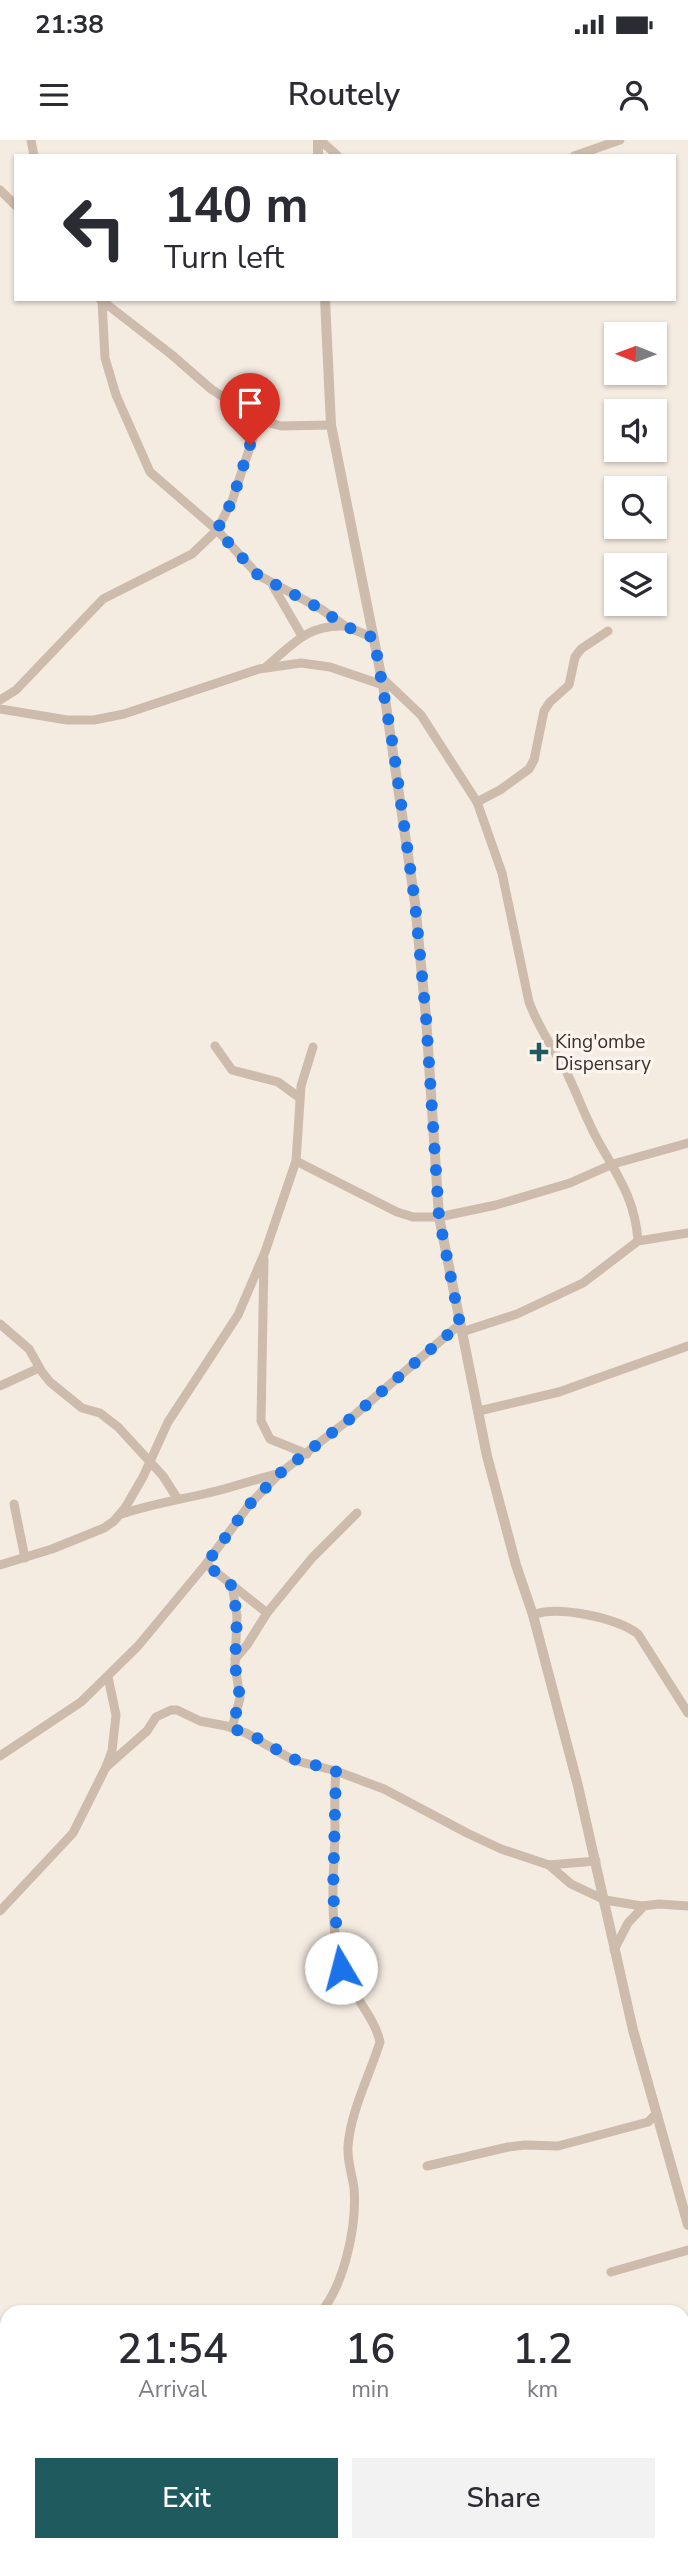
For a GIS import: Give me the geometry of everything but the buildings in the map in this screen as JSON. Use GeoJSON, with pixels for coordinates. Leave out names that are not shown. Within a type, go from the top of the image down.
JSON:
{"type":"FeatureCollection","features":[{"type":"Feature","properties":{"kind":"street"},"geometry":{"type":"LineString","coordinates":[[319,140],[336,154]]}},
{"type":"Feature","properties":{"kind":"street"},"geometry":{"type":"LineString","coordinates":[[580,154],[620,140]]}},
{"type":"Feature","properties":{"kind":"street"},"geometry":{"type":"LineString","coordinates":[[0,190],[14,204]]}},
{"type":"Feature","properties":{"kind":"street"},"geometry":{"type":"LineString","coordinates":[[101,301],[105,358],[116,395],[149,472],[217,530],[258,575],[321,609],[345,626],[374,638]]}},
{"type":"Feature","properties":{"kind":"street"},"geometry":{"type":"LineString","coordinates":[[102,301],[211,389],[259,420],[281,426],[331,425]]}},
{"type":"Feature","properties":{"kind":"street"},"geometry":{"type":"LineString","coordinates":[[325,301],[331,425],[382,681],[415,903],[426,1017],[439,1217],[487,1456],[516,1565],[533,1615],[596,1861],[614,1950],[655,2115],[688,2225]]}},
{"type":"Feature","properties":{"kind":"street"},"geometry":{"type":"LineString","coordinates":[[0,700],[16,690],[103,599],[192,554],[217,530],[232,501],[259,420]]}},
{"type":"Feature","properties":{"kind":"street"},"geometry":{"type":"LineString","coordinates":[[272,584],[302,636]]}},
{"type":"Feature","properties":{"kind":"street"},"geometry":{"type":"LineString","coordinates":[[266,667],[302,636],[316,628],[326,625],[345,626]]}},
{"type":"Feature","properties":{"kind":"street"},"geometry":{"type":"LineString","coordinates":[[477,802],[500,790],[529,769],[534,760],[544,711],[569,685],[575,657],[581,649],[608,631]]}},
{"type":"Feature","properties":{"kind":"street"},"geometry":{"type":"LineString","coordinates":[[0,709],[67,720],[94,720],[124,714],[266,667],[301,663],[330,667],[382,681],[421,715],[477,802],[502,873],[529,1002],[545,1039],[566,1072],[632,1204],[638,1241]]}},
{"type":"Feature","properties":{"kind":"street"},"geometry":{"type":"LineString","coordinates":[[215,1046],[233,1070],[278,1082],[300,1098]]}},
{"type":"Feature","properties":{"kind":"street"},"geometry":{"type":"LineString","coordinates":[[0,1565],[104,1528],[120,1514],[168,1422],[238,1315],[265,1252],[296,1161],[300,1098],[304,1072],[313,1047]]}},
{"type":"Feature","properties":{"kind":"street"},"geometry":{"type":"LineString","coordinates":[[296,1161],[397,1212],[413,1217],[439,1217],[530,1196],[613,1164],[688,1143]]}},
{"type":"Feature","properties":{"kind":"street"},"geometry":{"type":"LineString","coordinates":[[0,1756],[64,1716],[108,1677],[206,1564],[249,1505],[279,1474],[461,1328],[516,1314],[583,1283],[638,1241],[688,1233]]}},
{"type":"Feature","properties":{"kind":"street"},"geometry":{"type":"LineString","coordinates":[[265,1252],[261,1420],[270,1439],[307,1454]]}},
{"type":"Feature","properties":{"kind":"street"},"geometry":{"type":"LineString","coordinates":[[0,1324],[29,1349],[50,1382],[82,1408],[107,1417],[163,1476],[177,1498]]}},
{"type":"Feature","properties":{"kind":"street"},"geometry":{"type":"LineString","coordinates":[[479,1411],[559,1392],[688,1346]]}},
{"type":"Feature","properties":{"kind":"street"},"geometry":{"type":"LineString","coordinates":[[0,1386],[40,1368]]}},
{"type":"Feature","properties":{"kind":"street"},"geometry":{"type":"LineString","coordinates":[[120,1514],[279,1474]]}},
{"type":"Feature","properties":{"kind":"street"},"geometry":{"type":"LineString","coordinates":[[14,1504],[25,1558]]}},
{"type":"Feature","properties":{"kind":"street"},"geometry":{"type":"LineString","coordinates":[[235,1658],[312,1558],[356,1513]]}},
{"type":"Feature","properties":{"kind":"street"},"geometry":{"type":"LineString","coordinates":[[206,1564],[267,1614]]}},
{"type":"Feature","properties":{"kind":"street"},"geometry":{"type":"LineString","coordinates":[[232,1586],[237,1616],[235,1658],[240,1698],[232,1728]]}},
{"type":"Feature","properties":{"kind":"street"},"geometry":{"type":"LineString","coordinates":[[533,1615],[543,1611],[581,1615],[628,1627],[638,1634],[688,1713]]}},
{"type":"Feature","properties":{"kind":"street"},"geometry":{"type":"LineString","coordinates":[[0,1911],[73,1833],[106,1767],[112,1751],[116,1715],[108,1677]]}},
{"type":"Feature","properties":{"kind":"street"},"geometry":{"type":"LineString","coordinates":[[106,1767],[147,1731],[156,1717],[171,1710],[182,1711],[208,1723],[232,1728],[257,1738],[293,1759],[336,1771],[407,1799],[477,1839],[549,1865],[571,1884],[605,1900],[644,1906],[688,1906]]}},
{"type":"Feature","properties":{"kind":"street"},"geometry":{"type":"LineString","coordinates":[[325,2305],[348,2251],[354,2192],[349,2165],[350,2132],[380,2042],[376,2028],[349,1986],[339,1955],[333,1894],[336,1771]]}},
{"type":"Feature","properties":{"kind":"street"},"geometry":{"type":"LineString","coordinates":[[549,1865],[596,1861]]}},
{"type":"Feature","properties":{"kind":"street"},"geometry":{"type":"LineString","coordinates":[[614,1950],[628,1923],[644,1906]]}},
{"type":"Feature","properties":{"kind":"street"},"geometry":{"type":"LineString","coordinates":[[427,2166],[508,2147],[548,2147],[574,2143],[648,2122],[655,2115]]}},
{"type":"Feature","properties":{"kind":"street"},"geometry":{"type":"LineString","coordinates":[[611,2272],[688,2250]]}},
{"type":"Feature","properties":{"kind":"place","name":"King'ombe Dispensary"},"geometry":{"type":"Point","coordinates":[539,1052]}},
{"type":"Feature","properties":{"kind":"route"},"geometry":{"type":"LineString","coordinates":[[250,445],[232,501],[217,530],[230,548],[258,575],[321,609],[345,626],[374,638],[393,746],[415,903],[426,1017],[439,1217],[460,1324],[351,1418],[279,1474],[249,1505],[206,1564],[232,1586],[236,1606],[234,1649],[240,1698],[232,1728],[257,1738],[293,1759],[336,1771],[333,1894],[341,1968]]}}]}
